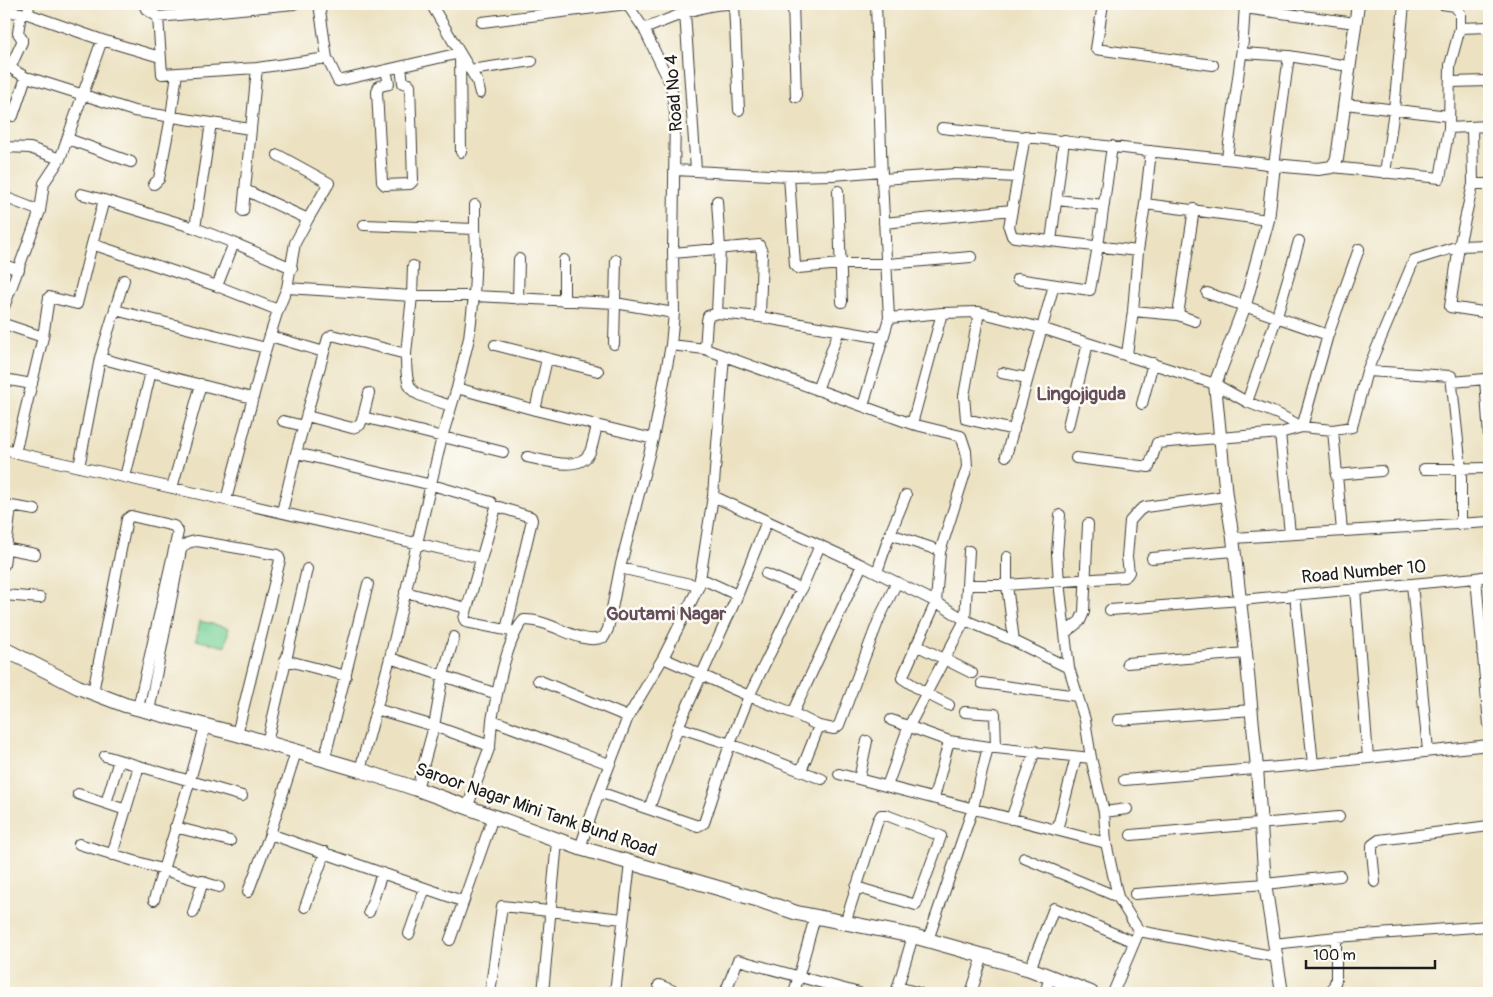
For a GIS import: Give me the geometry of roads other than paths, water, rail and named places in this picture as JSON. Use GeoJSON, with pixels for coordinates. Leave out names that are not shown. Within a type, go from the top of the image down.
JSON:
{"type":"FeatureCollection","features":[{"type":"Feature","properties":{"kind":"main road","name":"Saroor Nagar Mini Tank Bund Road"},"geometry":{"type":"LineString","coordinates":[[4,649],[92,692],[144,710],[237,734],[360,770],[580,848],[781,908],[928,940],[1030,970],[1091,993]]}},
{"type":"Feature","properties":{"kind":"street"},"geometry":{"type":"LineString","coordinates":[[144,4],[146,10],[158,17],[294,4]]}},
{"type":"Feature","properties":{"kind":"street"},"geometry":{"type":"LineString","coordinates":[[319,4],[327,58],[338,81],[460,54]]}},
{"type":"Feature","properties":{"kind":"street"},"geometry":{"type":"LineString","coordinates":[[431,4],[477,81],[480,93]]}},
{"type":"Feature","properties":{"kind":"street"},"geometry":{"type":"LineString","coordinates":[[467,808],[490,746],[492,720],[513,635],[513,625],[532,520],[531,517],[499,507],[494,511],[464,619],[466,622],[513,625],[533,620],[545,622],[587,640],[596,640],[604,637],[608,629],[620,568],[653,439],[671,345],[674,313],[673,253],[676,115],[671,86],[644,29],[627,4],[482,22]]}},
{"type":"Feature","properties":{"kind":"street"},"geometry":{"type":"LineString","coordinates":[[644,29],[712,4],[728,4]]}},
{"type":"Feature","properties":{"kind":"street"},"geometry":{"type":"LineString","coordinates":[[734,4],[739,110]]}},
{"type":"Feature","properties":{"kind":"street"},"geometry":{"type":"LineString","coordinates":[[775,4],[793,4],[796,98]]}},
{"type":"Feature","properties":{"kind":"street"},"geometry":{"type":"LineString","coordinates":[[863,406],[890,318],[884,223],[876,4]]}},
{"type":"Feature","properties":{"kind":"street"},"geometry":{"type":"LineString","coordinates":[[1103,4],[1096,49],[1213,65]]}},
{"type":"Feature","properties":{"kind":"street"},"geometry":{"type":"LineString","coordinates":[[1332,167],[1329,158],[1350,4]]}},
{"type":"Feature","properties":{"kind":"street"},"geometry":{"type":"LineString","coordinates":[[1332,167],[1337,159],[1358,4]]}},
{"type":"Feature","properties":{"kind":"street"},"geometry":{"type":"LineString","coordinates":[[1385,173],[1394,110],[1404,4]]}},
{"type":"Feature","properties":{"kind":"street"},"geometry":{"type":"LineString","coordinates":[[942,128],[1227,158],[1274,165],[1318,169],[1332,167],[1440,178],[1449,128],[1450,65],[1460,28],[1459,9],[1455,6],[1442,4]]}},
{"type":"Feature","properties":{"kind":"street"},"geometry":{"type":"LineString","coordinates":[[1227,158],[1242,53],[1245,6],[1291,9],[1348,22]]}},
{"type":"Feature","properties":{"kind":"street"},"geometry":{"type":"LineString","coordinates":[[4,11],[26,11],[102,40],[160,57]]}},
{"type":"Feature","properties":{"kind":"street"},"geometry":{"type":"LineString","coordinates":[[26,11],[18,34],[22,42],[11,66],[12,69],[27,78],[134,111],[250,129]]}},
{"type":"Feature","properties":{"kind":"street","name":"Road No 4"},"geometry":{"type":"LineString","coordinates":[[685,13],[696,170]]}},
{"type":"Feature","properties":{"kind":"street"},"geometry":{"type":"LineString","coordinates":[[158,17],[162,74],[257,68],[327,58]]}},
{"type":"Feature","properties":{"kind":"street"},"geometry":{"type":"LineString","coordinates":[[1460,28],[1489,27]]}},
{"type":"Feature","properties":{"kind":"street"},"geometry":{"type":"LineString","coordinates":[[4,307],[40,211],[44,183],[60,159],[102,40]]}},
{"type":"Feature","properties":{"kind":"street"},"geometry":{"type":"LineString","coordinates":[[1242,53],[1289,56],[1342,65]]}},
{"type":"Feature","properties":{"kind":"street"},"geometry":{"type":"LineString","coordinates":[[460,54],[461,152]]}},
{"type":"Feature","properties":{"kind":"street"},"geometry":{"type":"LineString","coordinates":[[1282,993],[1265,884],[1252,710],[1241,600],[1219,438],[1216,384],[1245,305],[1268,220],[1289,56]]}},
{"type":"Feature","properties":{"kind":"street"},"geometry":{"type":"LineString","coordinates":[[470,70],[532,61]]}},
{"type":"Feature","properties":{"kind":"street"},"geometry":{"type":"LineString","coordinates":[[386,70],[388,84],[379,86],[377,92],[382,182],[385,185],[410,184],[413,181],[410,86],[403,83],[401,67]]}},
{"type":"Feature","properties":{"kind":"street"},"geometry":{"type":"LineString","coordinates":[[243,211],[257,68]]}},
{"type":"Feature","properties":{"kind":"street"},"geometry":{"type":"LineString","coordinates":[[154,184],[159,179],[177,73]]}},
{"type":"Feature","properties":{"kind":"street"},"geometry":{"type":"LineString","coordinates":[[13,116],[24,80],[27,78]]}},
{"type":"Feature","properties":{"kind":"street"},"geometry":{"type":"LineString","coordinates":[[1450,82],[1489,80]]}},
{"type":"Feature","properties":{"kind":"street"},"geometry":{"type":"LineString","coordinates":[[1345,104],[1449,116]]}},
{"type":"Feature","properties":{"kind":"street"},"geometry":{"type":"LineString","coordinates":[[195,228],[211,124]]}},
{"type":"Feature","properties":{"kind":"street"},"geometry":{"type":"LineString","coordinates":[[1449,128],[1489,126]]}},
{"type":"Feature","properties":{"kind":"street"},"geometry":{"type":"LineString","coordinates":[[1472,127],[1473,184],[1459,246],[1450,307],[1489,313],[1489,321]]}},
{"type":"Feature","properties":{"kind":"street"},"geometry":{"type":"LineString","coordinates":[[1025,136],[1009,227],[1012,236],[1138,251]]}},
{"type":"Feature","properties":{"kind":"street"},"geometry":{"type":"LineString","coordinates":[[68,139],[131,162]]}},
{"type":"Feature","properties":{"kind":"street"},"geometry":{"type":"LineString","coordinates":[[1052,241],[1064,140]]}},
{"type":"Feature","properties":{"kind":"street"},"geometry":{"type":"LineString","coordinates":[[1017,279],[1090,290],[1112,146]]}},
{"type":"Feature","properties":{"kind":"street"},"geometry":{"type":"LineString","coordinates":[[4,147],[30,148],[60,159]]}},
{"type":"Feature","properties":{"kind":"street"},"geometry":{"type":"LineString","coordinates":[[1127,354],[1151,151]]}},
{"type":"Feature","properties":{"kind":"street"},"geometry":{"type":"LineString","coordinates":[[226,500],[266,348],[287,288],[295,243],[329,183],[278,154]]}},
{"type":"Feature","properties":{"kind":"street"},"geometry":{"type":"LineString","coordinates":[[675,170],[789,176],[956,174],[1017,177]]}},
{"type":"Feature","properties":{"kind":"street"},"geometry":{"type":"LineString","coordinates":[[789,176],[795,266],[800,268],[841,264],[888,264],[971,257]]}},
{"type":"Feature","properties":{"kind":"street"},"geometry":{"type":"LineString","coordinates":[[1473,184],[1489,184]]}},
{"type":"Feature","properties":{"kind":"street"},"geometry":{"type":"LineString","coordinates":[[245,190],[308,219]]}},
{"type":"Feature","properties":{"kind":"street"},"geometry":{"type":"LineString","coordinates":[[838,191],[842,302]]}},
{"type":"Feature","properties":{"kind":"street"},"geometry":{"type":"LineString","coordinates":[[81,194],[195,228],[234,242],[292,268]]}},
{"type":"Feature","properties":{"kind":"street"},"geometry":{"type":"LineString","coordinates":[[4,197],[40,211]]}},
{"type":"Feature","properties":{"kind":"street"},"geometry":{"type":"LineString","coordinates":[[15,453],[43,337],[49,296],[77,304],[104,200]]}},
{"type":"Feature","properties":{"kind":"street"},"geometry":{"type":"LineString","coordinates":[[1057,200],[1104,205]]}},
{"type":"Feature","properties":{"kind":"street"},"geometry":{"type":"LineString","coordinates":[[717,201],[720,248],[717,313]]}},
{"type":"Feature","properties":{"kind":"street"},"geometry":{"type":"LineString","coordinates":[[1146,204],[1268,220]]}},
{"type":"Feature","properties":{"kind":"street"},"geometry":{"type":"LineString","coordinates":[[360,770],[390,658],[442,437],[457,388],[469,338],[474,296],[476,250],[474,205]]}},
{"type":"Feature","properties":{"kind":"street"},"geometry":{"type":"LineString","coordinates":[[1178,315],[1194,209]]}},
{"type":"Feature","properties":{"kind":"street"},"geometry":{"type":"LineString","coordinates":[[884,223],[1012,210]]}},
{"type":"Feature","properties":{"kind":"street"},"geometry":{"type":"LineString","coordinates":[[364,225],[475,229]]}},
{"type":"Feature","properties":{"kind":"street"},"geometry":{"type":"LineString","coordinates":[[217,286],[234,242]]}},
{"type":"Feature","properties":{"kind":"street"},"geometry":{"type":"LineString","coordinates":[[1247,402],[1277,316],[1299,242]]}},
{"type":"Feature","properties":{"kind":"street"},"geometry":{"type":"LineString","coordinates":[[92,244],[217,286],[278,310]]}},
{"type":"Feature","properties":{"kind":"street"},"geometry":{"type":"LineString","coordinates":[[673,253],[759,245],[761,248],[762,280],[760,317]]}},
{"type":"Feature","properties":{"kind":"street"},"geometry":{"type":"LineString","coordinates":[[1076,458],[1149,467],[1157,443],[1280,433],[1302,427],[1333,430],[1352,427],[1367,371],[1414,260],[1459,246],[1489,245]]}},
{"type":"Feature","properties":{"kind":"street"},"geometry":{"type":"LineString","coordinates":[[1302,427],[1328,335],[1359,249]]}},
{"type":"Feature","properties":{"kind":"street"},"geometry":{"type":"LineString","coordinates":[[518,299],[519,259]]}},
{"type":"Feature","properties":{"kind":"street"},"geometry":{"type":"LineString","coordinates":[[564,260],[564,301]]}},
{"type":"Feature","properties":{"kind":"street"},"geometry":{"type":"LineString","coordinates":[[614,344],[616,260]]}},
{"type":"Feature","properties":{"kind":"street"},"geometry":{"type":"LineString","coordinates":[[4,265],[19,270]]}},
{"type":"Feature","properties":{"kind":"street"},"geometry":{"type":"LineString","coordinates":[[413,266],[406,354],[408,386],[414,393],[451,406]]}},
{"type":"Feature","properties":{"kind":"street"},"geometry":{"type":"LineString","coordinates":[[79,467],[100,358],[124,280]]}},
{"type":"Feature","properties":{"kind":"street"},"geometry":{"type":"LineString","coordinates":[[1006,456],[1054,285]]}},
{"type":"Feature","properties":{"kind":"street"},"geometry":{"type":"LineString","coordinates":[[287,288],[412,296],[474,296],[615,303],[674,313]]}},
{"type":"Feature","properties":{"kind":"street"},"geometry":{"type":"LineString","coordinates":[[1207,293],[1328,335]]}},
{"type":"Feature","properties":{"kind":"street"},"geometry":{"type":"LineString","coordinates":[[115,310],[266,348]]}},
{"type":"Feature","properties":{"kind":"street"},"geometry":{"type":"LineString","coordinates":[[1133,311],[1178,315],[1195,320]]}},
{"type":"Feature","properties":{"kind":"street"},"geometry":{"type":"LineString","coordinates":[[890,318],[979,312],[1041,328],[1216,384],[1247,402],[1278,414],[1302,427]]}},
{"type":"Feature","properties":{"kind":"street"},"geometry":{"type":"LineString","coordinates":[[950,705],[925,693],[902,678],[936,602],[940,552],[967,467],[966,451],[961,436],[966,419],[964,396],[979,312]]}},
{"type":"Feature","properties":{"kind":"street"},"geometry":{"type":"LineString","coordinates":[[705,349],[708,316],[717,313],[760,317],[883,338]]}},
{"type":"Feature","properties":{"kind":"street"},"geometry":{"type":"LineString","coordinates":[[912,424],[942,313]]}},
{"type":"Feature","properties":{"kind":"street"},"geometry":{"type":"LineString","coordinates":[[4,324],[43,337]]}},
{"type":"Feature","properties":{"kind":"street"},"geometry":{"type":"LineString","coordinates":[[282,512],[296,453],[328,338],[332,335],[406,354]]}},
{"type":"Feature","properties":{"kind":"street"},"geometry":{"type":"LineString","coordinates":[[270,336],[324,352]]}},
{"type":"Feature","properties":{"kind":"street"},"geometry":{"type":"LineString","coordinates":[[817,390],[837,336]]}},
{"type":"Feature","properties":{"kind":"street"},"geometry":{"type":"LineString","coordinates":[[1068,426],[1088,343]]}},
{"type":"Feature","properties":{"kind":"street"},"geometry":{"type":"LineString","coordinates":[[495,345],[598,371]]}},
{"type":"Feature","properties":{"kind":"street"},"geometry":{"type":"LineString","coordinates":[[671,345],[705,349],[912,424],[961,436]]}},
{"type":"Feature","properties":{"kind":"street"},"geometry":{"type":"LineString","coordinates":[[580,848],[628,717],[663,658],[700,582],[713,496],[724,356]]}},
{"type":"Feature","properties":{"kind":"street"},"geometry":{"type":"LineString","coordinates":[[100,358],[252,398]]}},
{"type":"Feature","properties":{"kind":"street"},"geometry":{"type":"LineString","coordinates":[[535,410],[547,359]]}},
{"type":"Feature","properties":{"kind":"street"},"geometry":{"type":"LineString","coordinates":[[1142,404],[1153,363]]}},
{"type":"Feature","properties":{"kind":"street"},"geometry":{"type":"LineString","coordinates":[[1367,371],[1451,376],[1461,469],[1462,523]]}},
{"type":"Feature","properties":{"kind":"street"},"geometry":{"type":"LineString","coordinates":[[125,477],[151,372]]}},
{"type":"Feature","properties":{"kind":"street"},"geometry":{"type":"LineString","coordinates":[[1002,373],[1028,378]]}},
{"type":"Feature","properties":{"kind":"street"},"geometry":{"type":"LineString","coordinates":[[4,379],[32,384]]}},
{"type":"Feature","properties":{"kind":"street"},"geometry":{"type":"LineString","coordinates":[[1453,382],[1485,379],[1489,437]]}},
{"type":"Feature","properties":{"kind":"street"},"geometry":{"type":"LineString","coordinates":[[172,488],[201,384]]}},
{"type":"Feature","properties":{"kind":"street"},"geometry":{"type":"LineString","coordinates":[[457,388],[535,410],[653,439]]}},
{"type":"Feature","properties":{"kind":"street"},"geometry":{"type":"LineString","coordinates":[[283,421],[305,421],[352,428],[360,425],[364,417],[369,393]]}},
{"type":"Feature","properties":{"kind":"street"},"geometry":{"type":"LineString","coordinates":[[364,417],[503,452]]}},
{"type":"Feature","properties":{"kind":"street"},"geometry":{"type":"LineString","coordinates":[[966,419],[1014,430]]}},
{"type":"Feature","properties":{"kind":"street"},"geometry":{"type":"LineString","coordinates":[[527,457],[563,464],[583,460],[590,453],[597,425]]}},
{"type":"Feature","properties":{"kind":"street"},"geometry":{"type":"LineString","coordinates":[[1333,430],[1342,531]]}},
{"type":"Feature","properties":{"kind":"street"},"geometry":{"type":"LineString","coordinates":[[1280,433],[1290,534]]}},
{"type":"Feature","properties":{"kind":"street"},"geometry":{"type":"LineString","coordinates":[[4,450],[416,542],[477,558]]}},
{"type":"Feature","properties":{"kind":"street"},"geometry":{"type":"LineString","coordinates":[[296,453],[491,502]]}},
{"type":"Feature","properties":{"kind":"street"},"geometry":{"type":"LineString","coordinates":[[1424,469],[1489,468]]}},
{"type":"Feature","properties":{"kind":"street"},"geometry":{"type":"LineString","coordinates":[[1336,475],[1381,471]]}},
{"type":"Feature","properties":{"kind":"street"},"geometry":{"type":"LineString","coordinates":[[877,572],[906,495]]}},
{"type":"Feature","properties":{"kind":"street"},"geometry":{"type":"LineString","coordinates":[[713,496],[898,582],[965,620],[1069,668]]}},
{"type":"Feature","properties":{"kind":"street"},"geometry":{"type":"LineString","coordinates":[[967,585],[1007,585],[1120,578],[1129,572],[1127,557],[1130,521],[1145,506],[1226,496]]}},
{"type":"Feature","properties":{"kind":"street"},"geometry":{"type":"LineString","coordinates":[[4,565],[7,505],[35,510]]}},
{"type":"Feature","properties":{"kind":"street"},"geometry":{"type":"LineString","coordinates":[[1060,515],[1057,553],[1069,668],[1085,720],[1091,758],[1104,812],[1106,843],[1118,897],[1139,931],[1277,957]]}},
{"type":"Feature","properties":{"kind":"street"},"geometry":{"type":"LineString","coordinates":[[92,692],[127,519],[132,516],[174,526],[178,532],[144,710]]}},
{"type":"Feature","properties":{"kind":"street"},"geometry":{"type":"LineString","coordinates":[[649,809],[678,727],[737,596],[767,520]]}},
{"type":"Feature","properties":{"kind":"street"},"geometry":{"type":"LineString","coordinates":[[1152,558],[1290,534],[1489,522]]}},
{"type":"Feature","properties":{"kind":"street"},"geometry":{"type":"LineString","coordinates":[[1066,633],[1082,617],[1086,581],[1088,524]]}},
{"type":"Feature","properties":{"kind":"street"},"geometry":{"type":"LineString","coordinates":[[890,534],[932,548]]}},
{"type":"Feature","properties":{"kind":"street"},"geometry":{"type":"LineString","coordinates":[[144,710],[181,550],[184,545],[188,542],[197,541],[278,555],[280,560],[237,734]]}},
{"type":"Feature","properties":{"kind":"street"},"geometry":{"type":"LineString","coordinates":[[599,792],[698,826],[701,825],[705,819],[730,744],[749,696],[802,589],[820,545]]}},
{"type":"Feature","properties":{"kind":"street"},"geometry":{"type":"LineString","coordinates":[[5,548],[35,554]]}},
{"type":"Feature","properties":{"kind":"street"},"geometry":{"type":"LineString","coordinates":[[887,786],[908,728],[965,620],[969,551]]}},
{"type":"Feature","properties":{"kind":"street"},"geometry":{"type":"LineString","coordinates":[[1007,557],[1007,585],[1014,641]]}},
{"type":"Feature","properties":{"kind":"street"},"geometry":{"type":"LineString","coordinates":[[794,713],[862,565]]}},
{"type":"Feature","properties":{"kind":"street"},"geometry":{"type":"LineString","coordinates":[[620,568],[700,582],[737,596]]}},
{"type":"Feature","properties":{"kind":"street"},"geometry":{"type":"LineString","coordinates":[[267,743],[307,569]]}},
{"type":"Feature","properties":{"kind":"street"},"geometry":{"type":"LineString","coordinates":[[766,574],[802,589]]}},
{"type":"Feature","properties":{"kind":"street","name":"Road Number 10"},"geometry":{"type":"LineString","coordinates":[[1110,610],[1476,578],[1488,576],[1489,574]]}},
{"type":"Feature","properties":{"kind":"street"},"geometry":{"type":"LineString","coordinates":[[1476,578],[1489,724]]}},
{"type":"Feature","properties":{"kind":"street"},"geometry":{"type":"LineString","coordinates":[[663,658],[749,696],[794,713],[820,726],[834,729],[839,725],[879,619],[898,582]]}},
{"type":"Feature","properties":{"kind":"street"},"geometry":{"type":"LineString","coordinates":[[324,760],[368,584]]}},
{"type":"Feature","properties":{"kind":"street"},"geometry":{"type":"LineString","coordinates":[[1412,584],[1428,751]]}},
{"type":"Feature","properties":{"kind":"street"},"geometry":{"type":"LineString","coordinates":[[1355,589],[1368,758]]}},
{"type":"Feature","properties":{"kind":"street"},"geometry":{"type":"LineString","coordinates":[[405,592],[459,606]]}},
{"type":"Feature","properties":{"kind":"street"},"geometry":{"type":"LineString","coordinates":[[4,595],[40,598]]}},
{"type":"Feature","properties":{"kind":"street"},"geometry":{"type":"LineString","coordinates":[[1295,595],[1313,764]]}},
{"type":"Feature","properties":{"kind":"street"},"geometry":{"type":"LineString","coordinates":[[417,789],[434,726],[443,675],[454,637]]}},
{"type":"Feature","properties":{"kind":"street"},"geometry":{"type":"LineString","coordinates":[[916,645],[972,673]]}},
{"type":"Feature","properties":{"kind":"street"},"geometry":{"type":"LineString","coordinates":[[1127,663],[1246,653]]}},
{"type":"Feature","properties":{"kind":"street"},"geometry":{"type":"LineString","coordinates":[[390,658],[497,694]]}},
{"type":"Feature","properties":{"kind":"street"},"geometry":{"type":"LineString","coordinates":[[285,660],[346,676]]}},
{"type":"Feature","properties":{"kind":"street"},"geometry":{"type":"LineString","coordinates":[[538,680],[628,717]]}},
{"type":"Feature","properties":{"kind":"street"},"geometry":{"type":"LineString","coordinates":[[982,683],[1077,696]]}},
{"type":"Feature","properties":{"kind":"street"},"geometry":{"type":"LineString","coordinates":[[376,709],[434,726],[490,746]]}},
{"type":"Feature","properties":{"kind":"street"},"geometry":{"type":"LineString","coordinates":[[1118,720],[1252,710]]}},
{"type":"Feature","properties":{"kind":"street"},"geometry":{"type":"LineString","coordinates":[[928,940],[992,748],[995,714],[965,712]]}},
{"type":"Feature","properties":{"kind":"street"},"geometry":{"type":"LineString","coordinates":[[492,720],[610,764]]}},
{"type":"Feature","properties":{"kind":"street"},"geometry":{"type":"LineString","coordinates":[[891,720],[908,728],[948,741],[992,748],[1091,758]]}},
{"type":"Feature","properties":{"kind":"street"},"geometry":{"type":"LineString","coordinates":[[154,900],[205,726]]}},
{"type":"Feature","properties":{"kind":"street"},"geometry":{"type":"LineString","coordinates":[[801,771],[820,726]]}},
{"type":"Feature","properties":{"kind":"street"},"geometry":{"type":"LineString","coordinates":[[678,727],[730,744],[822,779]]}},
{"type":"Feature","properties":{"kind":"street"},"geometry":{"type":"LineString","coordinates":[[859,779],[867,741]]}},
{"type":"Feature","properties":{"kind":"street"},"geometry":{"type":"LineString","coordinates":[[934,798],[948,741]]}},
{"type":"Feature","properties":{"kind":"street"},"geometry":{"type":"LineString","coordinates":[[1124,780],[1313,764],[1489,745]]}},
{"type":"Feature","properties":{"kind":"street"},"geometry":{"type":"LineString","coordinates":[[1011,819],[1035,751]]}},
{"type":"Feature","properties":{"kind":"street"},"geometry":{"type":"LineString","coordinates":[[248,892],[270,834],[296,752]]}},
{"type":"Feature","properties":{"kind":"street"},"geometry":{"type":"LineString","coordinates":[[105,756],[242,796]]}},
{"type":"Feature","properties":{"kind":"street"},"geometry":{"type":"LineString","coordinates":[[1057,830],[1076,757]]}},
{"type":"Feature","properties":{"kind":"street"},"geometry":{"type":"LineString","coordinates":[[106,803],[119,760]]}},
{"type":"Feature","properties":{"kind":"street"},"geometry":{"type":"LineString","coordinates":[[112,855],[139,766]]}},
{"type":"Feature","properties":{"kind":"street"},"geometry":{"type":"LineString","coordinates":[[839,774],[1106,843]]}},
{"type":"Feature","properties":{"kind":"street"},"geometry":{"type":"LineString","coordinates":[[78,794],[126,810]]}},
{"type":"Feature","properties":{"kind":"street"},"geometry":{"type":"LineString","coordinates":[[1104,812],[1127,808]]}},
{"type":"Feature","properties":{"kind":"street"},"geometry":{"type":"LineString","coordinates":[[845,922],[856,887],[878,820],[882,815],[941,836],[916,905],[856,887]]}},
{"type":"Feature","properties":{"kind":"street"},"geometry":{"type":"LineString","coordinates":[[450,940],[462,901],[493,817]]}},
{"type":"Feature","properties":{"kind":"street"},"geometry":{"type":"LineString","coordinates":[[1131,836],[1339,817]]}},
{"type":"Feature","properties":{"kind":"street"},"geometry":{"type":"LineString","coordinates":[[1375,882],[1372,845],[1379,840],[1489,826]]}},
{"type":"Feature","properties":{"kind":"street"},"geometry":{"type":"LineString","coordinates":[[175,828],[230,841]]}},
{"type":"Feature","properties":{"kind":"street"},"geometry":{"type":"LineString","coordinates":[[270,834],[462,901]]}},
{"type":"Feature","properties":{"kind":"street"},"geometry":{"type":"LineString","coordinates":[[543,993],[557,840]]}},
{"type":"Feature","properties":{"kind":"street"},"geometry":{"type":"LineString","coordinates":[[79,844],[219,887]]}},
{"type":"Feature","properties":{"kind":"street"},"geometry":{"type":"LineString","coordinates":[[305,907],[325,852]]}},
{"type":"Feature","properties":{"kind":"street"},"geometry":{"type":"LineString","coordinates":[[1024,858],[1118,897]]}},
{"type":"Feature","properties":{"kind":"street"},"geometry":{"type":"LineString","coordinates":[[615,993],[622,919],[630,863]]}},
{"type":"Feature","properties":{"kind":"street"},"geometry":{"type":"LineString","coordinates":[[369,912],[382,873]]}},
{"type":"Feature","properties":{"kind":"street"},"geometry":{"type":"LineString","coordinates":[[1135,894],[1340,876]]}},
{"type":"Feature","properties":{"kind":"street"},"geometry":{"type":"LineString","coordinates":[[193,913],[203,882]]}},
{"type":"Feature","properties":{"kind":"street"},"geometry":{"type":"LineString","coordinates":[[409,934],[425,888]]}},
{"type":"Feature","properties":{"kind":"street"},"geometry":{"type":"LineString","coordinates":[[490,993],[502,906],[622,919]]}},
{"type":"Feature","properties":{"kind":"street"},"geometry":{"type":"LineString","coordinates":[[1030,970],[1054,908],[1134,942]]}},
{"type":"Feature","properties":{"kind":"street"},"geometry":{"type":"LineString","coordinates":[[794,993],[800,978],[815,916]]}},
{"type":"Feature","properties":{"kind":"street"},"geometry":{"type":"LineString","coordinates":[[1274,944],[1336,937],[1489,926]]}},
{"type":"Feature","properties":{"kind":"street"},"geometry":{"type":"LineString","coordinates":[[1114,993],[1139,931]]}},
{"type":"Feature","properties":{"kind":"street"},"geometry":{"type":"LineString","coordinates":[[913,936],[897,990],[920,993]]}},
{"type":"Feature","properties":{"kind":"street"},"geometry":{"type":"LineString","coordinates":[[1331,993],[1336,980],[1336,937]]}},
{"type":"Feature","properties":{"kind":"street"},"geometry":{"type":"LineString","coordinates":[[971,993],[983,956]]}},
{"type":"Feature","properties":{"kind":"street"},"geometry":{"type":"LineString","coordinates":[[725,993],[738,960],[859,993]]}},
{"type":"Feature","properties":{"kind":"street"},"geometry":{"type":"LineString","coordinates":[[1044,993],[1050,977]]}},
{"type":"Feature","properties":{"kind":"street"},"geometry":{"type":"LineString","coordinates":[[659,985],[679,993]]}},
{"type":"Feature","properties":{"kind":"district","name":"Lingojiguda"},"geometry":{"type":"Point","coordinates":[1081,394]}},
{"type":"Feature","properties":{"kind":"district","name":"Goutami Nagar"},"geometry":{"type":"Point","coordinates":[666,614]}}]}
